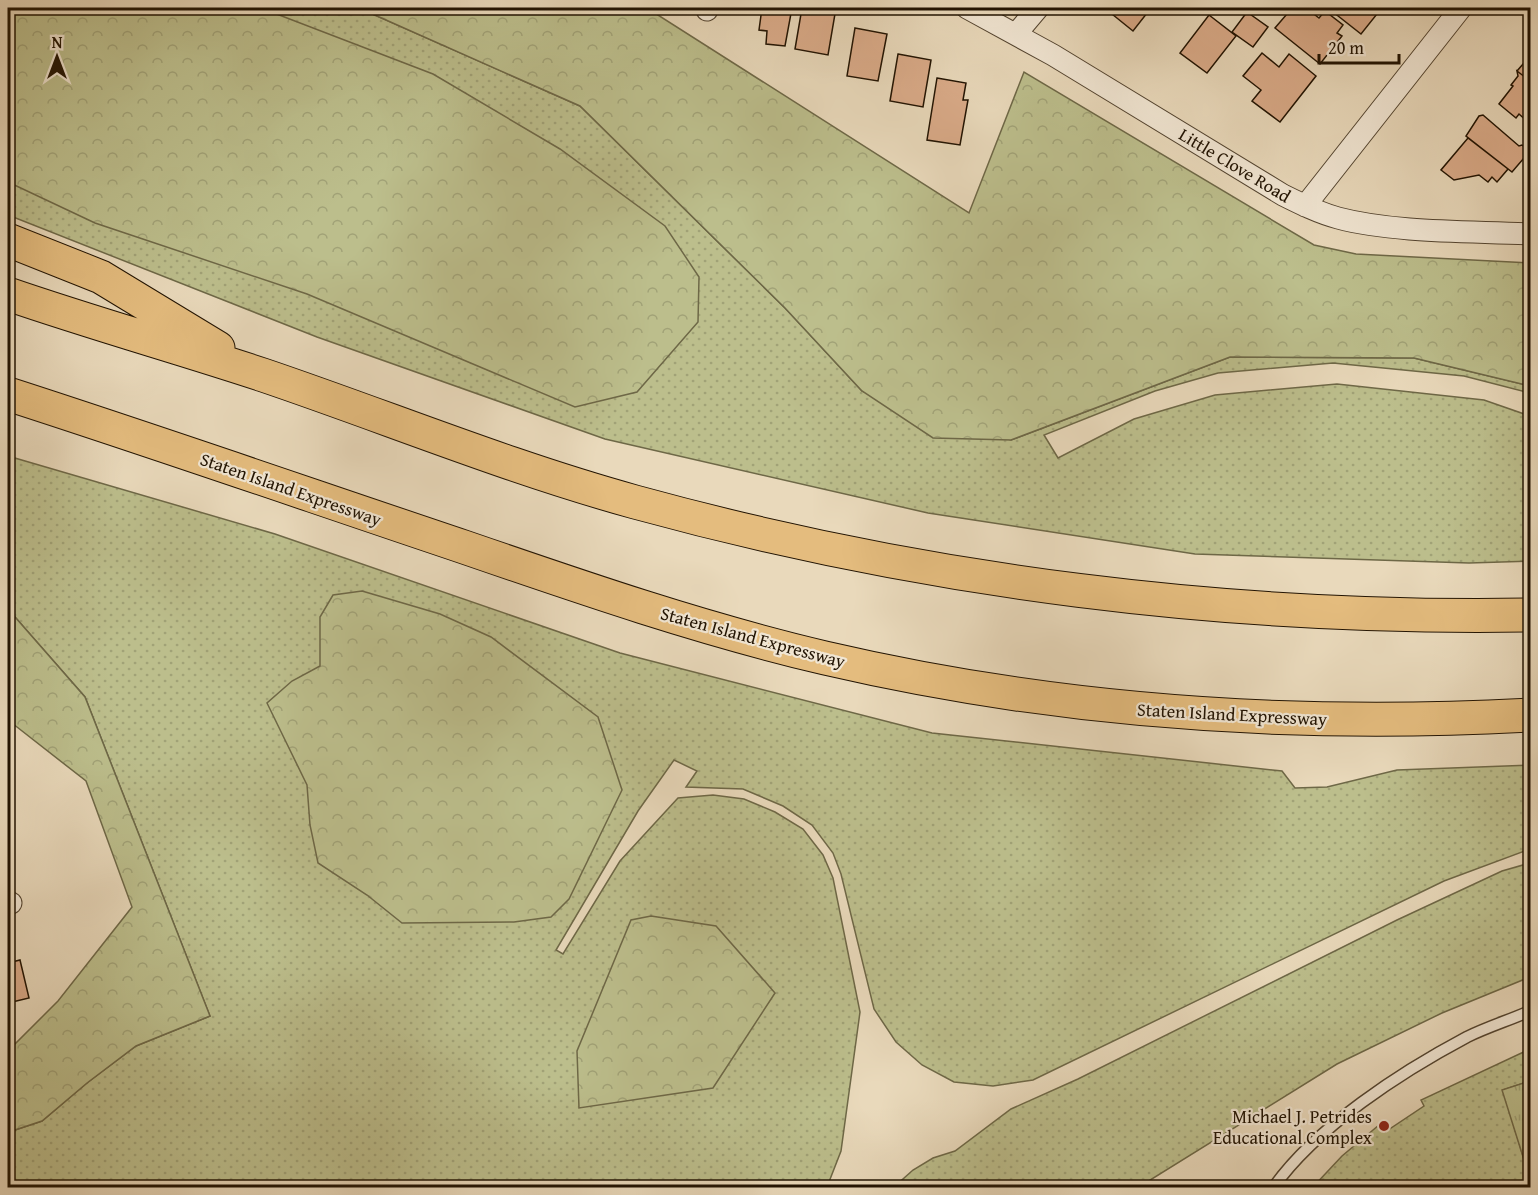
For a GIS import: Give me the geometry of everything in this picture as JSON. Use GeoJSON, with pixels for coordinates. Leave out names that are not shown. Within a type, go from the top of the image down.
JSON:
{"type":"FeatureCollection","features":[{"type":"Feature","properties":{"kind":"highway"},"geometry":{"type":"LineString","coordinates":[[8,240],[101,277],[263,375]]}},
{"type":"Feature","properties":{"kind":"highway"},"geometry":{"type":"LineString","coordinates":[[8,294],[263,375],[491,458],[605,493],[771,535],[928,567],[1070,589],[1234,606],[1400,615],[1530,615]]}},
{"type":"Feature","properties":{"kind":"highway","name":"Staten Island Expressway"},"geometry":{"type":"LineString","coordinates":[[8,394],[640,607],[782,647],[875,669],[1066,701],[1174,712],[1359,720],[1530,715]]}},
{"type":"Feature","properties":{"kind":"street","name":"Little Clove Road"},"geometry":{"type":"LineString","coordinates":[[968,8],[1016,34],[1275,191],[1305,206],[1356,222],[1530,234]]}},
{"type":"Feature","properties":{"kind":"street"},"geometry":{"type":"LineString","coordinates":[[1016,34],[1038,8]]}},
{"type":"Feature","properties":{"kind":"street"},"geometry":{"type":"LineString","coordinates":[[1305,206],[1461,8]]}},
{"type":"Feature","properties":{"kind":"lane"},"geometry":{"type":"LineString","coordinates":[[1273,1188],[1326,1130],[1411,1070],[1468,1036],[1530,1011]]}},
{"type":"Feature","properties":{"kind":"green space"},"geometry":{"type":"Polygon","coordinates":[[[8,8],[359,8],[580,106],[785,308],[862,391],[1011,440],[1230,357],[1414,358],[1530,386],[1530,393],[1464,376],[1333,363],[1218,373],[1155,391],[1044,435],[1058,458],[1134,419],[1215,395],[1337,384],[1484,400],[1530,416],[1530,561],[1469,563],[1195,554],[928,513],[605,439],[317,337],[8,215],[8,8]]]}},
{"type":"Feature","properties":{"kind":"green space"},"geometry":{"type":"Polygon","coordinates":[[[8,8],[261,8],[433,74],[560,149],[665,226],[699,277],[698,322],[637,392],[575,407],[307,294],[95,223],[8,182],[8,8]]]}},
{"type":"Feature","properties":{"kind":"green space"},"geometry":{"type":"Polygon","coordinates":[[[359,8],[647,8],[969,213],[1024,72],[1314,245],[1356,254],[1530,263],[1530,386],[1414,358],[1230,357],[1011,440],[933,438],[862,391],[785,308],[580,106],[359,8]]]}},
{"type":"Feature","properties":{"kind":"green space"},"geometry":{"type":"Polygon","coordinates":[[[8,456],[275,534],[620,653],[932,733],[1282,771],[1295,788],[1327,787],[1397,770],[1530,765],[1530,849],[1444,881],[1033,1080],[993,1086],[954,1082],[922,1065],[896,1042],[874,1009],[841,874],[833,853],[812,825],[783,806],[743,789],[686,787],[697,771],[674,760],[638,811],[556,950],[563,954],[620,861],[678,798],[713,795],[744,799],[775,812],[803,829],[823,855],[833,878],[860,1012],[841,1151],[827,1187],[8,1187],[8,1136],[12,1131],[42,1121],[136,1046],[210,1016],[85,697],[8,609],[8,456]],[[775,993],[579,1107],[615,1101],[775,993]]]}},
{"type":"Feature","properties":{"kind":"green space"},"geometry":{"type":"Polygon","coordinates":[[[362,591],[440,614],[491,637],[598,717],[622,790],[569,899],[551,917],[514,922],[402,923],[367,895],[318,863],[310,825],[307,785],[267,703],[292,681],[320,666],[320,617],[333,595],[362,591]]]}},
{"type":"Feature","properties":{"kind":"green space"},"geometry":{"type":"Polygon","coordinates":[[[8,609],[85,697],[210,1016],[136,1046],[42,1121],[12,1131],[8,1136],[8,1056],[12,1047],[58,1001],[132,907],[86,781],[8,720],[8,609]]]}},
{"type":"Feature","properties":{"kind":"green space"},"geometry":{"type":"Polygon","coordinates":[[[1530,863],[1530,977],[1442,1013],[1337,1064],[1139,1187],[894,1187],[913,1170],[933,1158],[955,1151],[1011,1109],[1078,1079],[1397,920],[1502,871],[1530,863]]]}},
{"type":"Feature","properties":{"kind":"green space"},"geometry":{"type":"Polygon","coordinates":[[[651,916],[716,926],[775,993],[713,1088],[579,1108],[577,1051],[631,920],[651,916]]]}},
{"type":"Feature","properties":{"kind":"green space"},"geometry":{"type":"Polygon","coordinates":[[[1530,1049],[1530,1081],[1503,1090],[1530,1179],[1530,1187],[1312,1188],[1342,1156],[1379,1125],[1385,1132],[1424,1106],[1421,1100],[1530,1049]]]}},
{"type":"Feature","properties":{"kind":"green space"},"geometry":{"type":"Polygon","coordinates":[[[1530,1081],[1530,1179],[1502,1090],[1530,1081]]]}},
{"type":"Feature","properties":{"kind":"building"},"geometry":{"type":"Polygon","coordinates":[[[762,8],[792,8],[785,46],[766,44],[767,31],[759,30],[762,8]]]}},
{"type":"Feature","properties":{"kind":"building"},"geometry":{"type":"Polygon","coordinates":[[[802,8],[836,8],[828,55],[795,49],[802,8]]]}},
{"type":"Feature","properties":{"kind":"building"},"geometry":{"type":"Polygon","coordinates":[[[1109,8],[1151,8],[1133,31],[1107,10],[1109,8]]]}},
{"type":"Feature","properties":{"kind":"building"},"geometry":{"type":"Polygon","coordinates":[[[1278,8],[1306,8],[1319,18],[1325,11],[1343,25],[1337,33],[1342,36],[1320,64],[1275,28],[1287,14],[1278,8]]]}},
{"type":"Feature","properties":{"kind":"building"},"geometry":{"type":"Polygon","coordinates":[[[1328,8],[1368,8],[1377,14],[1361,34],[1328,8]]]}},
{"type":"Feature","properties":{"kind":"building"},"geometry":{"type":"Polygon","coordinates":[[[1247,12],[1268,27],[1253,47],[1232,32],[1247,12]]]}},
{"type":"Feature","properties":{"kind":"building"},"geometry":{"type":"Polygon","coordinates":[[[1209,15],[1236,36],[1207,73],[1180,53],[1209,15]]]}},
{"type":"Feature","properties":{"kind":"building"},"geometry":{"type":"Polygon","coordinates":[[[855,28],[887,34],[878,81],[847,76],[855,28]]]}},
{"type":"Feature","properties":{"kind":"building"},"geometry":{"type":"Polygon","coordinates":[[[1262,53],[1279,67],[1289,54],[1316,76],[1280,122],[1252,101],[1261,90],[1243,76],[1262,53]]]}},
{"type":"Feature","properties":{"kind":"building"},"geometry":{"type":"Polygon","coordinates":[[[898,54],[931,60],[923,107],[890,101],[898,54]]]}},
{"type":"Feature","properties":{"kind":"building"},"geometry":{"type":"Polygon","coordinates":[[[1530,56],[1530,81],[1517,71],[1530,56]]]}},
{"type":"Feature","properties":{"kind":"building"},"geometry":{"type":"Polygon","coordinates":[[[1517,71],[1530,81],[1529,123],[1519,114],[1516,118],[1499,104],[1513,86],[1511,85],[1518,76],[1517,71]]]}},
{"type":"Feature","properties":{"kind":"building"},"geometry":{"type":"Polygon","coordinates":[[[937,78],[966,83],[963,100],[968,100],[960,145],[927,140],[937,78]]]}},
{"type":"Feature","properties":{"kind":"building"},"geometry":{"type":"Polygon","coordinates":[[[1483,115],[1519,146],[1522,145],[1530,151],[1512,172],[1466,136],[1479,116],[1483,115]]]}},
{"type":"Feature","properties":{"kind":"building"},"geometry":{"type":"Polygon","coordinates":[[[1468,138],[1508,169],[1497,182],[1492,177],[1488,182],[1479,175],[1454,180],[1441,170],[1468,138]]]}},
{"type":"Feature","properties":{"kind":"building"},"geometry":{"type":"Polygon","coordinates":[[[20,960],[29,998],[8,1003],[8,963],[20,960]]]}},
{"type":"Feature","properties":{"kind":"place","name":"Michael J. Petrides Educational Complex"},"geometry":{"type":"Point","coordinates":[1384,1126]}}]}
